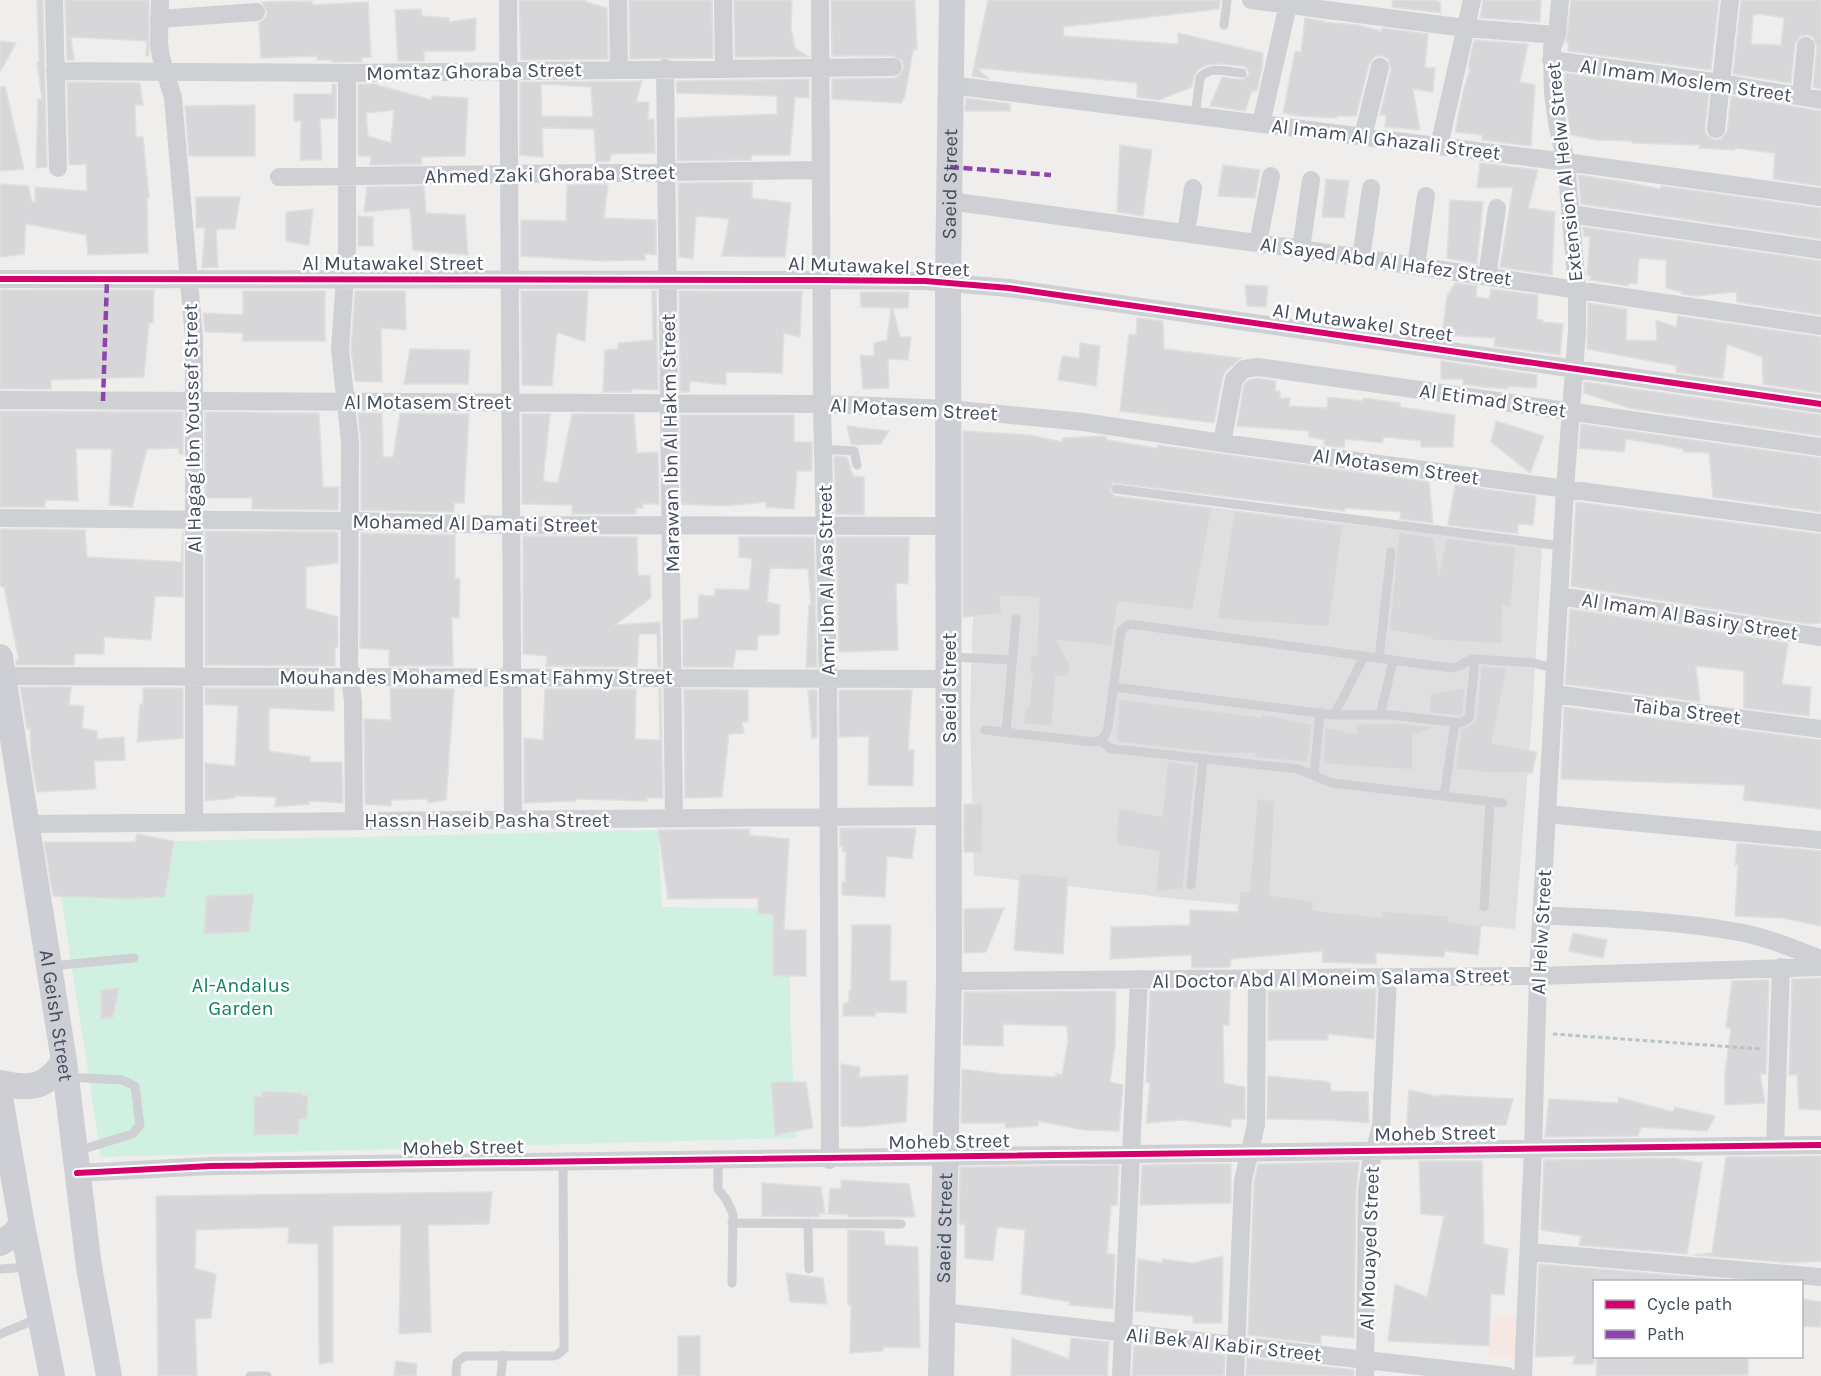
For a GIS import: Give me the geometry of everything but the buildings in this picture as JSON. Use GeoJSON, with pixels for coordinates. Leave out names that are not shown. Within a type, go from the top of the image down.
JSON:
{"type":"FeatureCollection","features":[{"type":"Feature","properties":{"kind":"street"},"geometry":{"type":"LineString","coordinates":[[54,0],[58,168]]}},
{"type":"Feature","properties":{"kind":"street","name":"Al Hagag Ibn Youssef Street"},"geometry":{"type":"LineString","coordinates":[[160,0],[159,44],[173,98],[193,318],[195,401],[194,822]]}},
{"type":"Feature","properties":{"kind":"street"},"geometry":{"type":"LineString","coordinates":[[508,0],[513,820]]}},
{"type":"Feature","properties":{"kind":"street"},"geometry":{"type":"LineString","coordinates":[[618,0],[619,69]]}},
{"type":"Feature","properties":{"kind":"street"},"geometry":{"type":"LineString","coordinates":[[723,0],[724,68]]}},
{"type":"Feature","properties":{"kind":"street","name":"Amr Ibn Al Aas Street"},"geometry":{"type":"LineString","coordinates":[[820,0],[822,404],[828,678],[830,1160]]}},
{"type":"Feature","properties":{"kind":"street","name":"Saeid Street"},"geometry":{"type":"LineString","coordinates":[[941,1376],[950,981],[948,282],[952,0]]}},
{"type":"Feature","properties":{"kind":"street"},"geometry":{"type":"LineString","coordinates":[[1251,0],[1288,2],[1465,28],[1557,35]]}},
{"type":"Feature","properties":{"kind":"street"},"geometry":{"type":"LineString","coordinates":[[1439,146],[1472,0]]}},
{"type":"Feature","properties":{"kind":"street","name":"Extension Al Helw Street"},"geometry":{"type":"LineString","coordinates":[[1560,0],[1557,35],[1552,48],[1551,60],[1553,94],[1566,162],[1577,331],[1565,489]]}},
{"type":"Feature","properties":{"kind":"street"},"geometry":{"type":"LineString","coordinates":[[1716,129],[1730,0]]}},
{"type":"Feature","properties":{"kind":"street"},"geometry":{"type":"LineString","coordinates":[[1261,124],[1288,2]]}},
{"type":"Feature","properties":{"kind":"street"},"geometry":{"type":"LineString","coordinates":[[159,19],[256,12]]}},
{"type":"Feature","properties":{"kind":"street"},"geometry":{"type":"LineString","coordinates":[[1800,96],[1806,46]]}},
{"type":"Feature","properties":{"kind":"street","name":"Al Imam Moslem Street"},"geometry":{"type":"LineString","coordinates":[[1551,60],[1721,83],[1821,100]]}},
{"type":"Feature","properties":{"kind":"street","name":"Momtaz Ghoraba Street"},"geometry":{"type":"LineString","coordinates":[[55,71],[346,73],[892,67]]}},
{"type":"Feature","properties":{"kind":"street"},"geometry":{"type":"LineString","coordinates":[[1363,136],[1380,67]]}},
{"type":"Feature","properties":{"kind":"street","name":"Marawan Ibn Al Hakm Street"},"geometry":{"type":"LineString","coordinates":[[665,68],[674,819]]}},
{"type":"Feature","properties":{"kind":"street"},"geometry":{"type":"LineString","coordinates":[[346,73],[347,248],[340,349],[350,442],[350,677],[353,703],[354,821]]}},
{"type":"Feature","properties":{"kind":"street","name":"Al Imam Al Ghazali Street"},"geometry":{"type":"LineString","coordinates":[[950,85],[1566,162],[1821,197]]}},
{"type":"Feature","properties":{"kind":"street","name":"Ahmed Zaki Ghoraba Street"},"geometry":{"type":"LineString","coordinates":[[279,177],[821,170]]}},
{"type":"Feature","properties":{"kind":"street"},"geometry":{"type":"LineString","coordinates":[[1258,243],[1271,176]]}},
{"type":"Feature","properties":{"kind":"street"},"geometry":{"type":"LineString","coordinates":[[1301,249],[1311,180]]}},
{"type":"Feature","properties":{"kind":"street"},"geometry":{"type":"LineString","coordinates":[[1186,233],[1194,188]]}},
{"type":"Feature","properties":{"kind":"street"},"geometry":{"type":"LineString","coordinates":[[1361,258],[1371,188]]}},
{"type":"Feature","properties":{"kind":"street"},"geometry":{"type":"LineString","coordinates":[[1416,266],[1426,196]]}},
{"type":"Feature","properties":{"kind":"street","name":"Al Sayed Abd Al Hafez Street"},"geometry":{"type":"LineString","coordinates":[[950,201],[1301,249],[1821,326]]}},
{"type":"Feature","properties":{"kind":"street"},"geometry":{"type":"LineString","coordinates":[[1487,276],[1497,208]]}},
{"type":"Feature","properties":{"kind":"street"},"geometry":{"type":"LineString","coordinates":[[1570,213],[1821,250]]}},
{"type":"Feature","properties":{"kind":"street","name":"Al Mutawakel Street"},"geometry":{"type":"LineString","coordinates":[[0,279],[822,279],[948,282],[1009,288],[1821,404]]}},
{"type":"Feature","properties":{"kind":"street","name":"Al Etimad Street"},"geometry":{"type":"LineString","coordinates":[[1222,443],[1232,384],[1240,372],[1253,367],[1821,447]]}},
{"type":"Feature","properties":{"kind":"street","name":"Al Motasem Street"},"geometry":{"type":"LineString","coordinates":[[0,400],[822,404],[949,409],[1083,422],[1222,443],[1821,523]]}},
{"type":"Feature","properties":{"kind":"street","name":"Al Helw Street"},"geometry":{"type":"LineString","coordinates":[[1523,1376],[1538,976],[1565,489]]}},
{"type":"Feature","properties":{"kind":"street","name":"Mohamed Al Damati Street"},"geometry":{"type":"LineString","coordinates":[[0,518],[510,525],[949,526]]}},
{"type":"Feature","properties":{"kind":"street","name":"Al Imam Al Basiry Street"},"geometry":{"type":"LineString","coordinates":[[1559,596],[1821,637]]}},
{"type":"Feature","properties":{"kind":"street","name":"Mouhandes Mohamed Esmat Fahmy Street"},"geometry":{"type":"LineString","coordinates":[[1,667],[194,676],[673,678],[828,678],[949,668]]}},
{"type":"Feature","properties":{"kind":"street","name":"Al Geish Street"},"geometry":{"type":"LineString","coordinates":[[1,667],[65,1069],[89,1267],[108,1376]]}},
{"type":"Feature","properties":{"kind":"street","name":"Taiba Street"},"geometry":{"type":"LineString","coordinates":[[1554,694],[1821,729]]}},
{"type":"Feature","properties":{"kind":"street"},"geometry":{"type":"LineString","coordinates":[[1547,814],[1821,840]]}},
{"type":"Feature","properties":{"kind":"street","name":"Hassn Haseib Pasha Street"},"geometry":{"type":"LineString","coordinates":[[25,824],[949,816]]}},
{"type":"Feature","properties":{"kind":"street"},"geometry":{"type":"LineString","coordinates":[[1542,915],[1738,932],[1772,940],[1821,959]]}},
{"type":"Feature","properties":{"kind":"street"},"geometry":{"type":"LineString","coordinates":[[1775,1146],[1781,967]]}},
{"type":"Feature","properties":{"kind":"street","name":"Al Doctor Abd Al Moneim Salama Street"},"geometry":{"type":"LineString","coordinates":[[950,981],[1538,976],[1821,967]]}},
{"type":"Feature","properties":{"kind":"street","name":"Al Mouayed Street"},"geometry":{"type":"LineString","coordinates":[[1365,1368],[1368,1190],[1374,1150],[1381,1126],[1388,977]]}},
{"type":"Feature","properties":{"kind":"street"},"geometry":{"type":"LineString","coordinates":[[1235,1376],[1243,1180],[1256,1125],[1257,979]]}},
{"type":"Feature","properties":{"kind":"street"},"geometry":{"type":"LineString","coordinates":[[1120,1376],[1139,980]]}},
{"type":"Feature","properties":{"kind":"street"},"geometry":{"type":"LineString","coordinates":[[0,1083],[31,1086],[48,1081],[56,1073],[65,1069]]}},
{"type":"Feature","properties":{"kind":"street"},"geometry":{"type":"LineString","coordinates":[[0,1098],[52,1376]]}},
{"type":"Feature","properties":{"kind":"street","name":"Moheb Street"},"geometry":{"type":"LineString","coordinates":[[76,1162],[212,1166],[830,1160],[1821,1145]]}},
{"type":"Feature","properties":{"kind":"street"},"geometry":{"type":"LineString","coordinates":[[0,1243],[12,1236],[22,1225]]}},
{"type":"Feature","properties":{"kind":"street"},"geometry":{"type":"LineString","coordinates":[[1529,1252],[1821,1277]]}},
{"type":"Feature","properties":{"kind":"street","name":"Ali Bek Al Kabir Street"},"geometry":{"type":"LineString","coordinates":[[942,1312],[1236,1345],[1365,1368],[1507,1376]]}},
{"type":"Feature","properties":{"kind":"lane"},"geometry":{"type":"LineString","coordinates":[[1224,25],[1227,0]]}},
{"type":"Feature","properties":{"kind":"lane"},"geometry":{"type":"LineString","coordinates":[[1195,116],[1200,78],[1203,74],[1211,70],[1242,74]]}},
{"type":"Feature","properties":{"kind":"lane"},"geometry":{"type":"LineString","coordinates":[[824,449],[854,451],[857,465]]}},
{"type":"Feature","properties":{"kind":"lane"},"geometry":{"type":"LineString","coordinates":[[1116,489],[1562,546]]}},
{"type":"Feature","properties":{"kind":"lane"},"geometry":{"type":"LineString","coordinates":[[1379,659],[1391,552]]}},
{"type":"Feature","properties":{"kind":"lane"},"geometry":{"type":"LineString","coordinates":[[1006,732],[1016,619]]}},
{"type":"Feature","properties":{"kind":"lane"},"geometry":{"type":"LineString","coordinates":[[985,730],[1101,741],[1108,727],[1121,631],[1129,624],[1451,669],[1475,659],[1534,663],[1556,669]]}},
{"type":"Feature","properties":{"kind":"lane"},"geometry":{"type":"LineString","coordinates":[[1335,715],[1364,657]]}},
{"type":"Feature","properties":{"kind":"lane"},"geometry":{"type":"LineString","coordinates":[[1113,687],[1335,715],[1404,716],[1465,723],[1469,718],[1475,659]]}},
{"type":"Feature","properties":{"kind":"lane"},"geometry":{"type":"LineString","coordinates":[[949,668],[1012,660]]}},
{"type":"Feature","properties":{"kind":"lane"},"geometry":{"type":"LineString","coordinates":[[1380,715],[1393,661]]}},
{"type":"Feature","properties":{"kind":"lane"},"geometry":{"type":"LineString","coordinates":[[1314,776],[1320,712]]}},
{"type":"Feature","properties":{"kind":"lane"},"geometry":{"type":"LineString","coordinates":[[1444,796],[1455,723]]}},
{"type":"Feature","properties":{"kind":"lane"},"geometry":{"type":"LineString","coordinates":[[1101,741],[1115,749],[1298,769],[1332,783],[1503,803]]}},
{"type":"Feature","properties":{"kind":"lane"},"geometry":{"type":"LineString","coordinates":[[1191,885],[1203,759]]}},
{"type":"Feature","properties":{"kind":"lane"},"geometry":{"type":"LineString","coordinates":[[1484,908],[1490,802]]}},
{"type":"Feature","properties":{"kind":"lane"},"geometry":{"type":"LineString","coordinates":[[49,966],[134,958]]}},
{"type":"Feature","properties":{"kind":"lane"},"geometry":{"type":"LineString","coordinates":[[65,1069],[122,1080],[135,1086],[141,1125],[132,1134],[76,1162]]}},
{"type":"Feature","properties":{"kind":"lane"},"geometry":{"type":"LineString","coordinates":[[717,1161],[718,1189],[730,1206],[732,1283]]}},
{"type":"Feature","properties":{"kind":"lane"},"geometry":{"type":"LineString","coordinates":[[456,1376],[457,1362],[465,1356],[553,1356],[564,1349],[563,1162]]}},
{"type":"Feature","properties":{"kind":"lane"},"geometry":{"type":"LineString","coordinates":[[732,1223],[902,1224]]}},
{"type":"Feature","properties":{"kind":"lane"},"geometry":{"type":"LineString","coordinates":[[808,1223],[808,1269]]}},
{"type":"Feature","properties":{"kind":"lane"},"geometry":{"type":"LineString","coordinates":[[0,1269],[31,1267]]}},
{"type":"Feature","properties":{"kind":"lane"},"geometry":{"type":"LineString","coordinates":[[0,1334],[41,1317]]}},
{"type":"Feature","properties":{"kind":"lane"},"geometry":{"type":"LineString","coordinates":[[501,1376],[502,1355]]}},
{"type":"Feature","properties":{"kind":"lane"},"geometry":{"type":"LineString","coordinates":[[250,1376],[267,1376]]}},
{"type":"Feature","properties":{"kind":"path"},"geometry":{"type":"LineString","coordinates":[[1537,1032],[1778,1050]]}},
{"type":"Feature","properties":{"kind":"shaded area"},"geometry":{"type":"Polygon","coordinates":[[[983,480],[1542,547],[1532,720],[1515,929],[1186,900],[974,875],[970,716],[972,637],[983,480]]]}},
{"type":"Feature","properties":{"kind":"shaded area"},"geometry":{"type":"Polygon","coordinates":[[[1496,1314],[1519,1316],[1517,1358],[1488,1357],[1496,1314]]]}},
{"type":"Feature","properties":{"kind":"green space","name":"Al-Andalus Garden"},"geometry":{"type":"Polygon","coordinates":[[[658,830],[662,907],[773,909],[775,928],[790,927],[790,1014],[796,1138],[101,1157],[53,844],[658,830]]]}},
{"type":"Feature","properties":{"kind":"marked path"},"geometry":{"type":"LineString","coordinates":[[950,167],[1051,175]]}},
{"type":"Feature","properties":{"kind":"marked path"},"geometry":{"type":"LineString","coordinates":[[103,401],[107,279]]}},
{"type":"Feature","properties":{"kind":"cycle path"},"geometry":{"type":"LineString","coordinates":[[0,279],[925,281],[1009,288],[1821,404]]}},
{"type":"Feature","properties":{"kind":"cycle path"},"geometry":{"type":"LineString","coordinates":[[77,1173],[211,1166],[1821,1145]]}}]}
